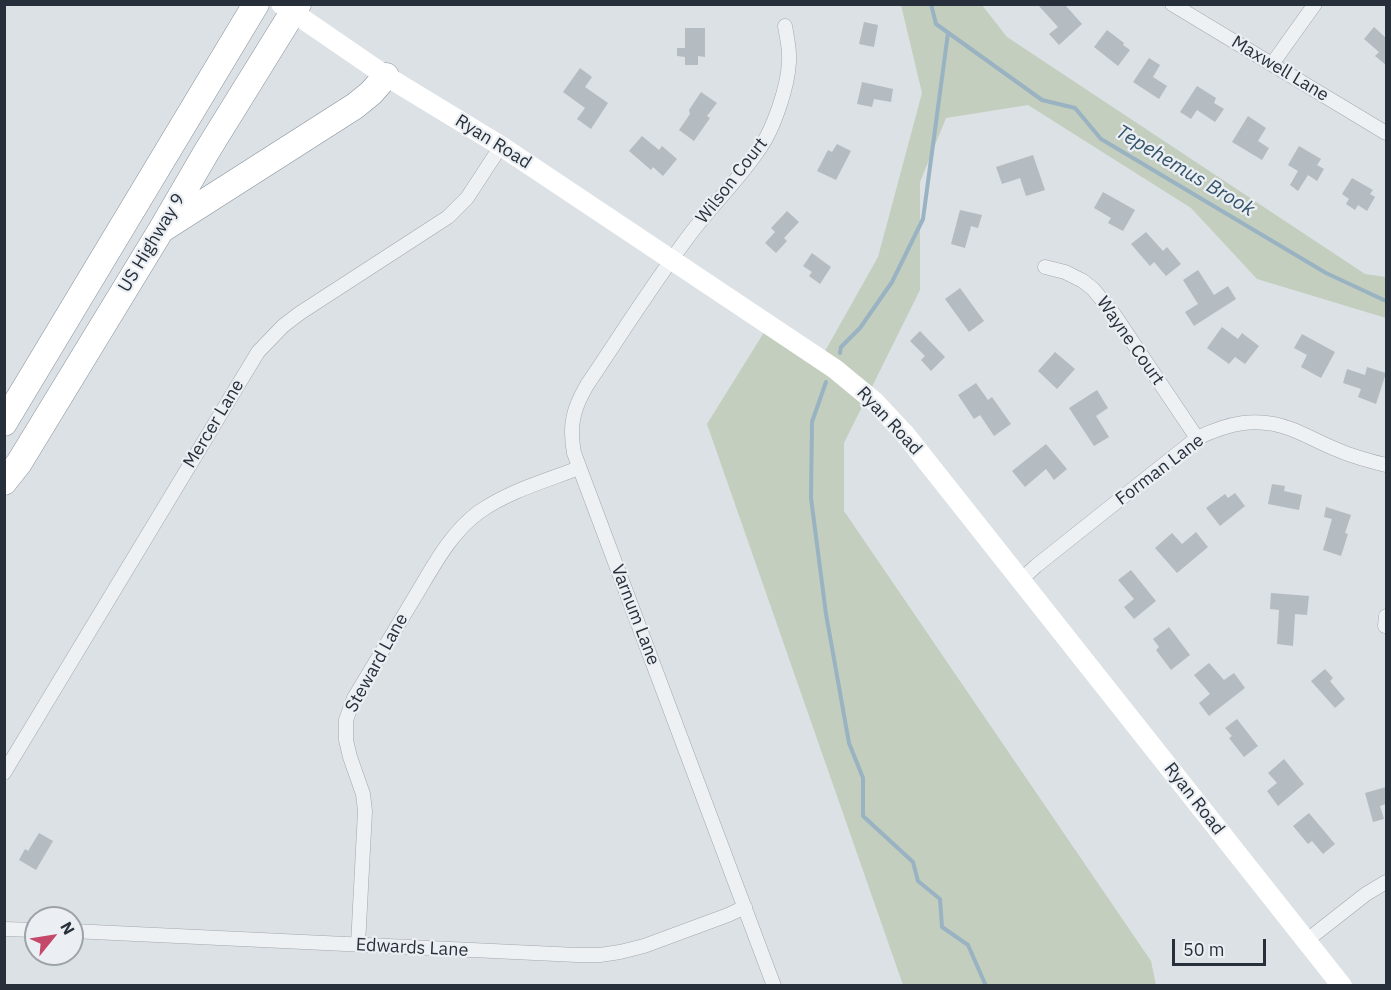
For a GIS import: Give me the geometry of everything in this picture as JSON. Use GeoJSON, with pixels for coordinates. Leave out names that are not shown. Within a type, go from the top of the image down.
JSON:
{"type":"FeatureCollection","features":[{"type":"Feature","properties":{"kind":"highway","name":"US Highway 9"},"geometry":{"type":"LineString","coordinates":[[4,423],[256,4]]}},
{"type":"Feature","properties":{"kind":"highway","name":"US Highway 9"},"geometry":{"type":"LineString","coordinates":[[4,482],[19,463],[161,230],[291,7]]}},
{"type":"Feature","properties":{"kind":"highway"},"geometry":{"type":"LineString","coordinates":[[161,230],[355,106],[386,76]]}},
{"type":"Feature","properties":{"kind":"street","name":"Maxwell Lane"},"geometry":{"type":"LineString","coordinates":[[1172,4],[1386,133]]}},
{"type":"Feature","properties":{"kind":"street"},"geometry":{"type":"LineString","coordinates":[[1272,64],[1315,4]]}},
{"type":"Feature","properties":{"kind":"street","name":"Ryan Road"},"geometry":{"type":"LineString","coordinates":[[291,7],[386,76],[501,146],[835,369],[875,402],[905,434],[1342,986]]}},
{"type":"Feature","properties":{"kind":"street","name":"Wilson Court"},"geometry":{"type":"LineString","coordinates":[[672,260],[688,236],[761,148],[772,128],[780,105],[789,63],[785,26]]}},
{"type":"Feature","properties":{"kind":"street","name":"Mercer Lane"},"geometry":{"type":"LineString","coordinates":[[4,773],[258,352],[266,342],[300,313],[447,217],[467,198],[501,146]]}},
{"type":"Feature","properties":{"kind":"street","name":"Varnum Lane"},"geometry":{"type":"LineString","coordinates":[[672,260],[579,399],[571,423],[573,446],[579,468],[774,986]]}},
{"type":"Feature","properties":{"kind":"street","name":"Wayne Court"},"geometry":{"type":"LineString","coordinates":[[1045,267],[1083,281],[1093,289],[1113,313],[1197,438]]}},
{"type":"Feature","properties":{"kind":"street","name":"Forman Lane"},"geometry":{"type":"LineString","coordinates":[[1021,580],[1197,438],[1218,428],[1231,424],[1265,422],[1291,429],[1355,457],[1386,465]]}},
{"type":"Feature","properties":{"kind":"street","name":"Steward Lane"},"geometry":{"type":"LineString","coordinates":[[358,945],[366,811],[346,740],[346,720],[354,698],[441,553],[460,528],[477,513],[498,500],[579,468]]}},
{"type":"Feature","properties":{"kind":"street"},"geometry":{"type":"LineString","coordinates":[[1306,940],[1366,894],[1386,882]]}},
{"type":"Feature","properties":{"kind":"street","name":"Edwards Lane"},"geometry":{"type":"LineString","coordinates":[[84,932],[600,955],[644,946],[745,907]]}},
{"type":"Feature","properties":{"kind":"street"},"geometry":{"type":"LineString","coordinates":[[4,929],[24,930]]}},
{"type":"Feature","properties":{"kind":"green space"},"geometry":{"type":"Polygon","coordinates":[[[901,5],[982,5],[1007,37],[1365,274],[1386,277],[1386,318],[1257,279],[1191,208],[1028,105],[946,118],[920,182],[920,290],[844,443],[844,511],[1151,961],[1156,985],[903,985],[707,424],[768,326],[820,360],[878,257],[922,93],[901,5]]]}},
{"type":"Feature","properties":{"kind":"building"},"geometry":{"type":"Polygon","coordinates":[[[1041,4],[1067,4],[1066,6],[1082,24],[1059,45],[1049,34],[1058,27],[1039,6],[1041,4]]]}},
{"type":"Feature","properties":{"kind":"building"},"geometry":{"type":"Polygon","coordinates":[[[864,22],[878,25],[874,47],[859,44],[864,22]]]}},
{"type":"Feature","properties":{"kind":"building"},"geometry":{"type":"Polygon","coordinates":[[[1374,27],[1386,38],[1386,65],[1375,56],[1379,52],[1364,39],[1374,27]]]}},
{"type":"Feature","properties":{"kind":"building"},"geometry":{"type":"Polygon","coordinates":[[[685,28],[705,28],[705,57],[698,56],[698,65],[685,65],[685,57],[677,56],[677,48],[685,48],[685,28]]]}},
{"type":"Feature","properties":{"kind":"building"},"geometry":{"type":"Polygon","coordinates":[[[1107,30],[1130,50],[1118,66],[1094,47],[1107,30]]]}},
{"type":"Feature","properties":{"kind":"building"},"geometry":{"type":"Polygon","coordinates":[[[1149,58],[1160,65],[1153,77],[1167,86],[1159,99],[1133,82],[1149,58]]]}},
{"type":"Feature","properties":{"kind":"building"},"geometry":{"type":"Polygon","coordinates":[[[580,68],[592,77],[585,87],[608,103],[591,129],[577,119],[585,108],[563,92],[580,68]]]}},
{"type":"Feature","properties":{"kind":"building"},"geometry":{"type":"Polygon","coordinates":[[[862,82],[893,89],[891,102],[874,99],[872,107],[857,104],[862,82]]]}},
{"type":"Feature","properties":{"kind":"building"},"geometry":{"type":"Polygon","coordinates":[[[1197,86],[1216,98],[1214,103],[1224,109],[1215,122],[1197,110],[1191,119],[1180,112],[1197,86]]]}},
{"type":"Feature","properties":{"kind":"building"},"geometry":{"type":"Polygon","coordinates":[[[701,92],[717,103],[707,116],[710,118],[694,141],[679,130],[701,92]]]}},
{"type":"Feature","properties":{"kind":"building"},"geometry":{"type":"Polygon","coordinates":[[[1248,116],[1266,128],[1258,141],[1269,148],[1262,160],[1232,142],[1248,116]]]}},
{"type":"Feature","properties":{"kind":"building"},"geometry":{"type":"Polygon","coordinates":[[[642,136],[659,150],[662,146],[677,159],[663,176],[653,167],[651,170],[629,151],[642,136]]]}},
{"type":"Feature","properties":{"kind":"building"},"geometry":{"type":"Polygon","coordinates":[[[837,144],[851,151],[836,180],[817,171],[828,150],[832,152],[837,144]]]}},
{"type":"Feature","properties":{"kind":"building"},"geometry":{"type":"Polygon","coordinates":[[[1299,146],[1321,159],[1317,165],[1324,169],[1317,181],[1308,175],[1298,191],[1290,185],[1298,171],[1288,165],[1299,146]]]}},
{"type":"Feature","properties":{"kind":"building"},"geometry":{"type":"Polygon","coordinates":[[[1033,155],[1045,190],[1026,196],[1020,178],[1002,184],[996,167],[1033,155]]]}},
{"type":"Feature","properties":{"kind":"building"},"geometry":{"type":"Polygon","coordinates":[[[1352,178],[1373,190],[1370,194],[1375,197],[1367,211],[1358,205],[1355,210],[1346,204],[1349,199],[1342,194],[1352,178]]]}},
{"type":"Feature","properties":{"kind":"building"},"geometry":{"type":"Polygon","coordinates":[[[1103,192],[1135,210],[1123,231],[1108,223],[1111,218],[1094,208],[1103,192]]]}},
{"type":"Feature","properties":{"kind":"building"},"geometry":{"type":"Polygon","coordinates":[[[960,210],[982,215],[978,228],[971,226],[965,248],[951,244],[960,210]]]}},
{"type":"Feature","properties":{"kind":"building"},"geometry":{"type":"Polygon","coordinates":[[[787,211],[799,222],[784,238],[787,241],[776,253],[765,243],[775,232],[771,228],[787,211]]]}},
{"type":"Feature","properties":{"kind":"building"},"geometry":{"type":"Polygon","coordinates":[[[1146,232],[1163,251],[1167,247],[1181,264],[1166,276],[1154,262],[1150,266],[1131,244],[1146,232]]]}},
{"type":"Feature","properties":{"kind":"building"},"geometry":{"type":"Polygon","coordinates":[[[812,253],[831,267],[820,284],[809,276],[812,272],[803,266],[812,253]]]}},
{"type":"Feature","properties":{"kind":"building"},"geometry":{"type":"Polygon","coordinates":[[[1198,270],[1214,295],[1228,286],[1236,299],[1194,326],[1185,312],[1198,304],[1183,280],[1198,270]]]}},
{"type":"Feature","properties":{"kind":"building"},"geometry":{"type":"Polygon","coordinates":[[[960,288],[984,321],[969,332],[945,299],[960,288]]]}},
{"type":"Feature","properties":{"kind":"building"},"geometry":{"type":"Polygon","coordinates":[[[1222,327],[1238,339],[1242,333],[1259,346],[1245,364],[1235,357],[1229,364],[1207,348],[1222,327]]]}},
{"type":"Feature","properties":{"kind":"building"},"geometry":{"type":"Polygon","coordinates":[[[920,331],[945,357],[931,371],[921,360],[925,356],[910,341],[920,331]]]}},
{"type":"Feature","properties":{"kind":"building"},"geometry":{"type":"Polygon","coordinates":[[[1302,334],[1335,352],[1321,378],[1301,367],[1307,355],[1294,348],[1302,334]]]}},
{"type":"Feature","properties":{"kind":"building"},"geometry":{"type":"Polygon","coordinates":[[[1055,352],[1075,369],[1057,389],[1038,371],[1055,352]]]}},
{"type":"Feature","properties":{"kind":"building"},"geometry":{"type":"Polygon","coordinates":[[[1367,367],[1386,373],[1376,404],[1358,397],[1361,389],[1343,383],[1347,369],[1365,375],[1367,367]]]}},
{"type":"Feature","properties":{"kind":"building"},"geometry":{"type":"Polygon","coordinates":[[[976,383],[988,400],[992,397],[1011,424],[994,436],[980,415],[974,419],[958,395],[976,383]]]}},
{"type":"Feature","properties":{"kind":"building"},"geometry":{"type":"Polygon","coordinates":[[[1097,390],[1108,408],[1096,416],[1109,437],[1094,446],[1069,408],[1097,390]]]}},
{"type":"Feature","properties":{"kind":"building"},"geometry":{"type":"Polygon","coordinates":[[[1046,444],[1067,469],[1054,480],[1046,469],[1025,487],[1012,471],[1046,444]]]}},
{"type":"Feature","properties":{"kind":"building"},"geometry":{"type":"Polygon","coordinates":[[[1272,484],[1285,486],[1284,491],[1302,495],[1299,510],[1268,504],[1272,484]]]}},
{"type":"Feature","properties":{"kind":"building"},"geometry":{"type":"Polygon","coordinates":[[[1235,493],[1245,506],[1220,526],[1206,508],[1225,494],[1228,498],[1235,493]]]}},
{"type":"Feature","properties":{"kind":"building"},"geometry":{"type":"Polygon","coordinates":[[[1326,507],[1351,515],[1341,556],[1323,550],[1332,519],[1324,517],[1326,507]]]}},
{"type":"Feature","properties":{"kind":"building"},"geometry":{"type":"Polygon","coordinates":[[[1196,532],[1208,547],[1177,573],[1155,548],[1172,533],[1182,544],[1196,532]]]}},
{"type":"Feature","properties":{"kind":"building"},"geometry":{"type":"Polygon","coordinates":[[[1131,570],[1156,601],[1134,619],[1124,607],[1134,599],[1118,580],[1131,570]]]}},
{"type":"Feature","properties":{"kind":"building"},"geometry":{"type":"Polygon","coordinates":[[[1271,593],[1309,596],[1307,615],[1295,614],[1293,646],[1277,644],[1279,610],[1270,609],[1271,593]]]}},
{"type":"Feature","properties":{"kind":"building"},"geometry":{"type":"Polygon","coordinates":[[[1169,627],[1190,655],[1171,670],[1156,650],[1159,647],[1153,639],[1169,627]]]}},
{"type":"Feature","properties":{"kind":"building"},"geometry":{"type":"Polygon","coordinates":[[[1209,663],[1224,680],[1234,673],[1245,688],[1209,716],[1199,703],[1210,694],[1194,675],[1209,663]]]}},
{"type":"Feature","properties":{"kind":"building"},"geometry":{"type":"Polygon","coordinates":[[[1325,669],[1333,678],[1330,681],[1345,699],[1335,708],[1311,681],[1325,669]]]}},
{"type":"Feature","properties":{"kind":"building"},"geometry":{"type":"Polygon","coordinates":[[[1237,719],[1258,746],[1244,757],[1229,738],[1232,736],[1225,728],[1237,719]]]}},
{"type":"Feature","properties":{"kind":"building"},"geometry":{"type":"Polygon","coordinates":[[[1284,759],[1304,784],[1278,806],[1267,791],[1277,783],[1268,773],[1284,759]]]}},
{"type":"Feature","properties":{"kind":"building"},"geometry":{"type":"Polygon","coordinates":[[[1386,787],[1386,804],[1380,806],[1384,819],[1373,822],[1365,793],[1386,787]]]}},
{"type":"Feature","properties":{"kind":"building"},"geometry":{"type":"Polygon","coordinates":[[[1309,813],[1335,844],[1323,854],[1312,841],[1308,844],[1293,826],[1309,813]]]}},
{"type":"Feature","properties":{"kind":"building"},"geometry":{"type":"Polygon","coordinates":[[[39,833],[53,841],[36,870],[19,860],[25,849],[28,851],[39,833]]]}},
{"type":"Feature","properties":{"kind":"waterway","name":"Tepehemus Brook"},"geometry":{"type":"LineString","coordinates":[[931,4],[936,24],[1042,100],[1075,108],[1101,139],[1326,273],[1386,301]]}},
{"type":"Feature","properties":{"kind":"waterway"},"geometry":{"type":"LineString","coordinates":[[840,353],[841,347],[860,328],[892,282],[923,219],[948,33]]}},
{"type":"Feature","properties":{"kind":"waterway"},"geometry":{"type":"LineString","coordinates":[[826,382],[812,422],[811,498],[826,614],[849,743],[863,778],[863,816],[913,862],[918,881],[940,899],[942,927],[968,945],[986,986]]}}]}
